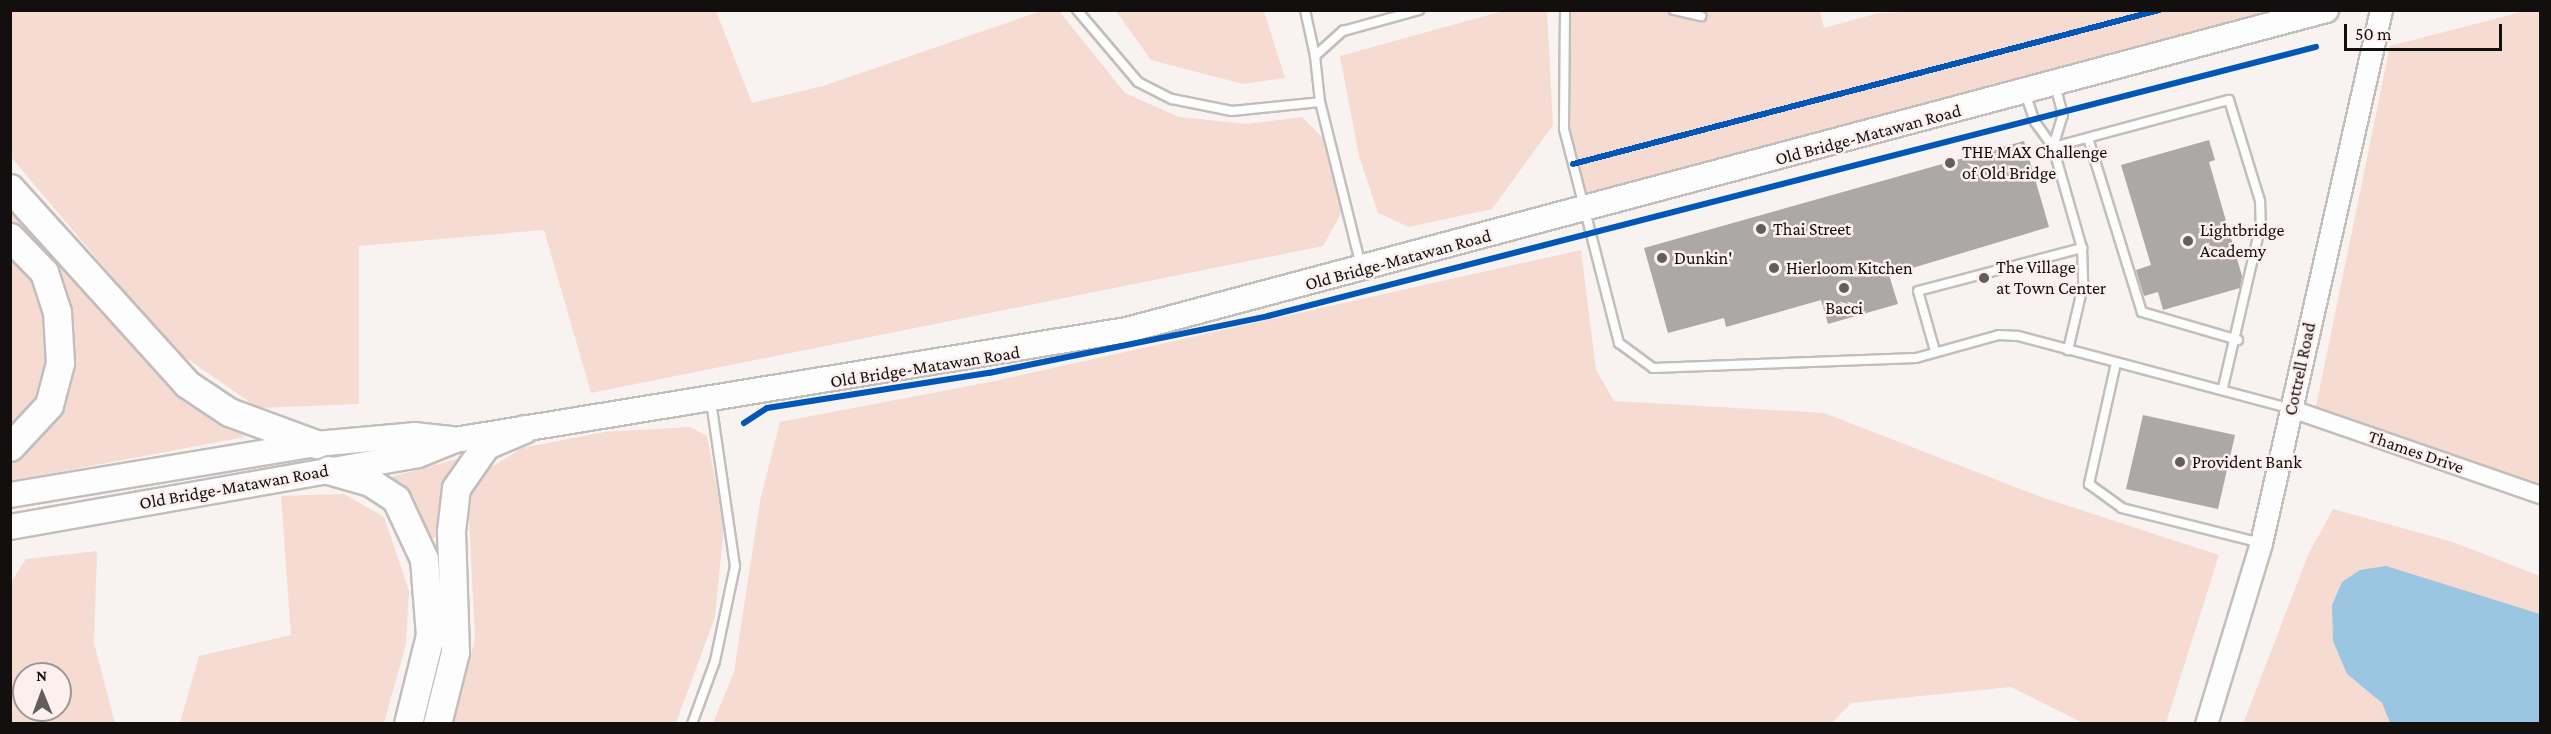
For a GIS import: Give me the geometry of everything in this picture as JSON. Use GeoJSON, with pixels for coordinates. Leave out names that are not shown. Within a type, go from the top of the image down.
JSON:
{"type":"FeatureCollection","features":[{"type":"Feature","properties":{"kind":"highway"},"geometry":{"type":"LineString","coordinates":[[10,188],[187,384],[229,412],[316,444]]}},
{"type":"Feature","properties":{"kind":"highway"},"geometry":{"type":"LineString","coordinates":[[10,237],[44,272],[57,312],[60,363],[49,405],[10,447]]}},
{"type":"Feature","properties":{"kind":"highway"},"geometry":{"type":"LineString","coordinates":[[437,723],[455,652],[451,531],[456,488],[486,445],[524,429]]}},
{"type":"Feature","properties":{"kind":"highway"},"geometry":{"type":"LineString","coordinates":[[328,470],[370,482],[396,499],[424,559],[430,635],[408,723]]}},
{"type":"Feature","properties":{"kind":"main road","name":"Old Bridge-Matawan Road"},"geometry":{"type":"LineString","coordinates":[[10,527],[418,455],[456,440],[1082,340],[1362,270],[2055,85],[2326,10]]}},
{"type":"Feature","properties":{"kind":"main road","name":"Old Bridge-Matawan Road"},"geometry":{"type":"LineString","coordinates":[[10,495],[316,444],[414,435],[456,440]]}},
{"type":"Feature","properties":{"kind":"street","name":"Cottrell Road"},"geometry":{"type":"LineString","coordinates":[[2206,723],[2260,543],[2381,10]]}},
{"type":"Feature","properties":{"kind":"street","name":"Thames Drive"},"geometry":{"type":"LineString","coordinates":[[2292,409],[2541,495]]}},
{"type":"Feature","properties":{"kind":"lane"},"geometry":{"type":"LineString","coordinates":[[1077,10],[1138,82],[1172,99],[1232,111],[1320,102]]}},
{"type":"Feature","properties":{"kind":"lane"},"geometry":{"type":"LineString","coordinates":[[1305,10],[1315,56],[1320,102],[1362,270]]}},
{"type":"Feature","properties":{"kind":"lane"},"geometry":{"type":"LineString","coordinates":[[1315,56],[1343,31],[1419,10]]}},
{"type":"Feature","properties":{"kind":"lane"},"geometry":{"type":"LineString","coordinates":[[1565,10],[1564,129],[1619,343],[1653,368],[1916,358],[1999,335],[2223,387],[2292,409]]}},
{"type":"Feature","properties":{"kind":"lane"},"geometry":{"type":"LineString","coordinates":[[1674,10],[1701,16]]}},
{"type":"Feature","properties":{"kind":"lane"},"geometry":{"type":"LineString","coordinates":[[2053,147],[2062,115],[2055,85]]}},
{"type":"Feature","properties":{"kind":"lane"},"geometry":{"type":"LineString","coordinates":[[2025,93],[2033,119],[2053,147],[2082,248],[2083,286],[2068,350]]}},
{"type":"Feature","properties":{"kind":"lane"},"geometry":{"type":"LineString","coordinates":[[2053,147],[2229,100],[2260,201],[2261,224],[2238,340],[2223,387]]}},
{"type":"Feature","properties":{"kind":"lane"},"geometry":{"type":"LineString","coordinates":[[2088,138],[2142,312],[2238,340]]}},
{"type":"Feature","properties":{"kind":"lane"},"geometry":{"type":"LineString","coordinates":[[1935,351],[1918,291],[2082,248]]}},
{"type":"Feature","properties":{"kind":"lane"},"geometry":{"type":"LineString","coordinates":[[2116,363],[2089,484],[2122,508],[2260,543]]}},
{"type":"Feature","properties":{"kind":"lane"},"geometry":{"type":"LineString","coordinates":[[692,723],[715,661],[735,566],[711,400]]}},
{"type":"Feature","properties":{"kind":"shaded area"},"geometry":{"type":"Polygon","coordinates":[[[1974,10],[2326,11],[1586,209],[1564,129],[1565,11],[1820,11],[1824,28],[1878,13],[1974,10]]]}},
{"type":"Feature","properties":{"kind":"shaded area"},"geometry":{"type":"Polygon","coordinates":[[[10,11],[716,11],[752,103],[823,86],[1041,11],[1059,11],[1125,93],[1179,117],[1247,124],[1302,117],[1329,144],[1344,208],[1323,246],[591,393],[544,230],[359,246],[359,404],[258,408],[173,349],[11,157],[10,11]]]}},
{"type":"Feature","properties":{"kind":"shaded area"},"geometry":{"type":"Polygon","coordinates":[[[1116,11],[1264,11],[1285,78],[1243,84],[1151,60],[1116,11]]]}},
{"type":"Feature","properties":{"kind":"shaded area"},"geometry":{"type":"Polygon","coordinates":[[[1503,11],[1547,11],[1553,125],[1492,209],[1409,227],[1378,213],[1359,156],[1340,56],[1503,11]]]}},
{"type":"Feature","properties":{"kind":"shaded area"},"geometry":{"type":"Polygon","coordinates":[[[2525,11],[2540,11],[2540,503],[2312,426],[2390,46],[2525,11]]]}},
{"type":"Feature","properties":{"kind":"shaded area"},"geometry":{"type":"Polygon","coordinates":[[[10,200],[218,417],[245,437],[11,481],[11,461],[72,358],[65,290],[37,243],[11,220],[10,200]]]}},
{"type":"Feature","properties":{"kind":"shaded area"},"geometry":{"type":"Polygon","coordinates":[[[10,250],[43,298],[49,358],[36,396],[10,431],[10,250]]]}},
{"type":"Feature","properties":{"kind":"shaded area"},"geometry":{"type":"Polygon","coordinates":[[[1581,250],[1596,370],[1614,401],[1824,413],[2044,498],[2219,555],[2166,723],[2083,723],[2011,687],[1851,703],[1831,724],[713,723],[734,672],[760,501],[780,422],[995,381],[1581,250]]]}},
{"type":"Feature","properties":{"kind":"shaded area"},"geometry":{"type":"Polygon","coordinates":[[[690,427],[707,436],[724,526],[715,617],[676,723],[452,724],[475,639],[468,499],[482,473],[522,448],[604,432],[690,427]]]}},
{"type":"Feature","properties":{"kind":"shaded area"},"geometry":{"type":"Polygon","coordinates":[[[461,458],[445,482],[438,537],[427,539],[411,499],[391,477],[461,458]]]}},
{"type":"Feature","properties":{"kind":"shaded area"},"geometry":{"type":"Polygon","coordinates":[[[344,494],[384,517],[409,591],[406,644],[384,723],[180,723],[199,656],[291,635],[281,496],[344,494]]]}},
{"type":"Feature","properties":{"kind":"shaded area"},"geometry":{"type":"Polygon","coordinates":[[[2333,509],[2453,542],[2540,576],[2540,614],[2497,601],[2347,674],[2382,703],[2390,723],[2243,724],[2308,555],[2333,509]]]}},
{"type":"Feature","properties":{"kind":"shaded area"},"geometry":{"type":"Polygon","coordinates":[[[97,551],[94,643],[115,723],[11,723],[11,582],[26,559],[97,551]]]}},
{"type":"Feature","properties":{"kind":"water"},"geometry":{"type":"Polygon","coordinates":[[[2386,566],[2540,614],[2540,723],[2390,723],[2382,703],[2347,674],[2333,641],[2332,605],[2342,582],[2360,570],[2386,566]]]}},
{"type":"Feature","properties":{"kind":"building","name":"Lightbridge Academy"},"geometry":{"type":"Polygon","coordinates":[[[2209,140],[2215,160],[2209,162],[2242,276],[2240,288],[2163,310],[2158,292],[2144,296],[2136,270],[2151,265],[2121,165],[2209,140]]]}},
{"type":"Feature","properties":{"kind":"building"},"geometry":{"type":"Polygon","coordinates":[[[2024,141],[2049,227],[1889,275],[1898,304],[1828,324],[1821,300],[1726,327],[1724,318],[1668,333],[1644,248],[2024,141]]]}},
{"type":"Feature","properties":{"kind":"building","name":"Provident Bank"},"geometry":{"type":"Polygon","coordinates":[[[2143,415],[2235,435],[2218,509],[2126,489],[2143,415]]]}},
{"type":"Feature","properties":{"kind":"cycle path"},"geometry":{"type":"LineString","coordinates":[[1573,164],[2159,10]]}},
{"type":"Feature","properties":{"kind":"cycle path"},"geometry":{"type":"LineString","coordinates":[[744,423],[767,408],[989,373],[1268,316],[2316,47]]}},
{"type":"Feature","properties":{"kind":"place","name":"THE MAX Challenge of Old Bridge"},"geometry":{"type":"Point","coordinates":[1950,163]}},
{"type":"Feature","properties":{"kind":"place","name":"Thai Street"},"geometry":{"type":"Point","coordinates":[1761,229]}},
{"type":"Feature","properties":{"kind":"place","name":"Lightbridge Academy"},"geometry":{"type":"Point","coordinates":[2188,241]}},
{"type":"Feature","properties":{"kind":"place","name":"Dunkin'"},"geometry":{"type":"Point","coordinates":[1662,258]}},
{"type":"Feature","properties":{"kind":"place","name":"Hierloom Kitchen"},"geometry":{"type":"Point","coordinates":[1774,268]}},
{"type":"Feature","properties":{"kind":"place","name":"The Village at Town Center"},"geometry":{"type":"Point","coordinates":[1984,278]}},
{"type":"Feature","properties":{"kind":"place","name":"Bacci"},"geometry":{"type":"Point","coordinates":[1844,288]}},
{"type":"Feature","properties":{"kind":"place","name":"Provident Bank"},"geometry":{"type":"Point","coordinates":[2180,462]}}]}
